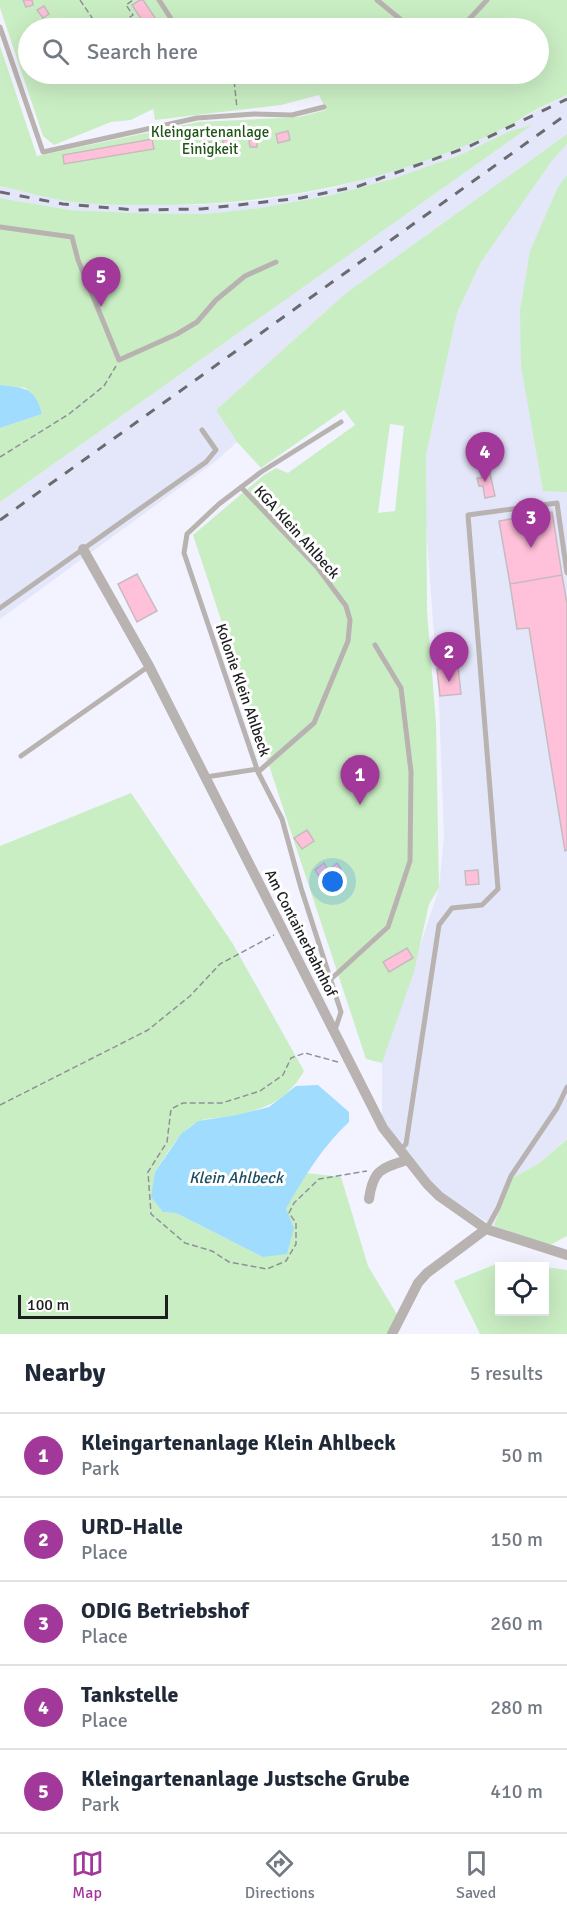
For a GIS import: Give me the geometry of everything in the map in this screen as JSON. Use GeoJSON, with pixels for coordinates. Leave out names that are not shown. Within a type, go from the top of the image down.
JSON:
{"type":"FeatureCollection","features":[{"type":"Feature","properties":{"kind":"street","name":"Am Containerbahnhof"},"geometry":{"type":"LineString","coordinates":[[83,549],[149,666],[383,1128],[399,1151],[439,1196],[486,1229],[567,1255]]}},
{"type":"Feature","properties":{"kind":"street"},"geometry":{"type":"LineString","coordinates":[[369,1199],[371,1182],[381,1168],[407,1160]]}},
{"type":"Feature","properties":{"kind":"street"},"geometry":{"type":"LineString","coordinates":[[392,1334],[418,1282],[486,1229]]}},
{"type":"Feature","properties":{"kind":"lane"},"geometry":{"type":"LineString","coordinates":[[159,0],[171,18]]}},
{"type":"Feature","properties":{"kind":"lane"},"geometry":{"type":"LineString","coordinates":[[377,0],[399,18]]}},
{"type":"Feature","properties":{"kind":"lane"},"geometry":{"type":"LineString","coordinates":[[470,18],[487,0]]}},
{"type":"Feature","properties":{"kind":"lane"},"geometry":{"type":"LineString","coordinates":[[0,27],[18,79]]}},
{"type":"Feature","properties":{"kind":"lane"},"geometry":{"type":"LineString","coordinates":[[20,84],[43,152],[197,118],[237,115],[292,116],[324,108]]}},
{"type":"Feature","properties":{"kind":"lane"},"geometry":{"type":"LineString","coordinates":[[0,227],[72,237],[78,260],[119,360],[177,334],[197,322],[216,300],[245,276],[276,262]]}},
{"type":"Feature","properties":{"kind":"lane","name":"Kolonie Klein Ahlbeck"},"geometry":{"type":"LineString","coordinates":[[334,1032],[341,1012],[301,888],[282,819],[258,770],[184,553],[187,534],[219,504],[261,472],[340,422]]}},
{"type":"Feature","properties":{"kind":"lane"},"geometry":{"type":"LineString","coordinates":[[0,608],[206,462],[216,450],[201,430]]}},
{"type":"Feature","properties":{"kind":"lane","name":"KGA Klein Ahlbeck"},"geometry":{"type":"LineString","coordinates":[[241,487],[317,567],[346,606],[350,620],[348,641],[314,723],[258,770]]}},
{"type":"Feature","properties":{"kind":"lane"},"geometry":{"type":"LineString","coordinates":[[399,1151],[406,1144],[439,925],[452,908],[482,905],[498,889],[468,515],[557,503],[567,573]]}},
{"type":"Feature","properties":{"kind":"lane"},"geometry":{"type":"LineString","coordinates":[[331,978],[388,927],[410,861],[411,772],[401,688],[375,645]]}},
{"type":"Feature","properties":{"kind":"lane"},"geometry":{"type":"LineString","coordinates":[[21,756],[149,666]]}},
{"type":"Feature","properties":{"kind":"lane"},"geometry":{"type":"LineString","coordinates":[[205,778],[258,770]]}},
{"type":"Feature","properties":{"kind":"lane"},"geometry":{"type":"LineString","coordinates":[[486,1229],[498,1208],[511,1176],[557,1108],[567,1087]]}},
{"type":"Feature","properties":{"kind":"path"},"geometry":{"type":"LineString","coordinates":[[80,0],[92,18]]}},
{"type":"Feature","properties":{"kind":"path"},"geometry":{"type":"LineString","coordinates":[[129,18],[133,15],[126,5],[133,0]]}},
{"type":"Feature","properties":{"kind":"path"},"geometry":{"type":"LineString","coordinates":[[234,84],[237,115]]}},
{"type":"Feature","properties":{"kind":"path"},"geometry":{"type":"LineString","coordinates":[[0,457],[69,414],[104,386],[119,360]]}},
{"type":"Feature","properties":{"kind":"path"},"geometry":{"type":"LineString","coordinates":[[0,1105],[148,1030],[190,996],[220,964],[282,930]]}},
{"type":"Feature","properties":{"kind":"path"},"geometry":{"type":"LineString","coordinates":[[351,1065],[305,1053],[291,1058],[283,1075],[260,1091],[222,1103],[183,1103],[171,1109],[167,1142],[148,1172],[151,1214],[185,1243],[212,1251],[229,1262],[267,1269],[286,1261],[296,1244],[296,1223],[289,1213],[294,1203],[319,1179],[381,1168]]}},
{"type":"Feature","properties":{"kind":"shaded area"},"geometry":{"type":"Polygon","coordinates":[[[567,95],[567,134],[346,293],[216,410],[237,442],[216,461],[0,619],[0,502],[530,126],[510,131],[460,155],[392,179],[332,195],[260,208],[204,214],[70,210],[0,198],[0,186],[71,202],[202,205],[257,201],[330,189],[392,171],[509,127],[527,115],[567,95]]]}},
{"type":"Feature","properties":{"kind":"shaded area"},"geometry":{"type":"Polygon","coordinates":[[[567,144],[567,1138],[538,1164],[510,1179],[494,1226],[432,1188],[382,1122],[382,1063],[439,888],[444,837],[439,702],[426,525],[426,457],[457,313],[481,262],[551,162],[567,144]]]}},
{"type":"Feature","properties":{"kind":"green space","name":"Kleingartenanlage Einigkeit"},"geometry":{"type":"Polygon","coordinates":[[[0,0],[567,0],[567,95],[526,115],[510,126],[423,162],[337,186],[248,200],[203,204],[93,204],[71,202],[0,186],[0,46],[37,156],[198,122],[299,117],[326,110],[319,95],[281,105],[155,120],[153,109],[131,120],[111,122],[54,145],[43,136],[26,84],[549,84],[549,18],[18,18],[18,62],[0,8],[0,0]]]}},
{"type":"Feature","properties":{"kind":"green space"},"geometry":{"type":"Polygon","coordinates":[[[532,125],[0,502],[0,428],[42,414],[26,388],[0,385],[0,198],[70,210],[134,213],[204,214],[260,208],[332,195],[392,179],[460,155],[510,131],[532,125]]]}},
{"type":"Feature","properties":{"kind":"green space"},"geometry":{"type":"Polygon","coordinates":[[[567,134],[567,144],[551,162],[481,262],[457,313],[426,456],[427,611],[436,723],[439,888],[429,904],[414,972],[382,1063],[366,1059],[193,535],[264,475],[276,468],[288,473],[355,425],[344,410],[261,468],[237,442],[216,410],[346,293],[567,134]],[[390,424],[378,513],[395,511],[404,426],[390,424]]]}},
{"type":"Feature","properties":{"kind":"green space"},"geometry":{"type":"Polygon","coordinates":[[[567,175],[567,492],[543,491],[521,366],[520,311],[530,251],[558,187],[567,175]]]}},
{"type":"Feature","properties":{"kind":"green space"},"geometry":{"type":"Polygon","coordinates":[[[131,793],[233,944],[304,1071],[289,1091],[270,1104],[249,1112],[203,1120],[184,1132],[173,1144],[155,1172],[163,1212],[176,1213],[263,1257],[294,1228],[285,1210],[306,1173],[341,1177],[368,1266],[398,1316],[387,1334],[0,1334],[0,846],[131,793]]]}},
{"type":"Feature","properties":{"kind":"green space"},"geometry":{"type":"Polygon","coordinates":[[[567,1139],[567,1236],[550,1245],[494,1226],[510,1179],[538,1164],[567,1139]]]}},
{"type":"Feature","properties":{"kind":"green space"},"geometry":{"type":"Polygon","coordinates":[[[495,1264],[495,1316],[549,1316],[549,1268],[567,1270],[567,1334],[480,1334],[454,1281],[495,1264]]]}},
{"type":"Feature","properties":{"kind":"water"},"geometry":{"type":"Polygon","coordinates":[[[0,385],[28,391],[36,398],[42,414],[0,428],[0,385]]]}},
{"type":"Feature","properties":{"kind":"water","name":"Klein Ahlbeck"},"geometry":{"type":"Polygon","coordinates":[[[318,1085],[349,1112],[349,1122],[314,1163],[286,1209],[294,1228],[287,1254],[263,1257],[176,1213],[163,1212],[151,1197],[155,1172],[181,1134],[198,1121],[269,1107],[296,1086],[318,1085]]]}},
{"type":"Feature","properties":{"kind":"building"},"geometry":{"type":"Polygon","coordinates":[[[23,0],[32,0],[33,5],[26,7],[23,0]]]}},
{"type":"Feature","properties":{"kind":"building"},"geometry":{"type":"Polygon","coordinates":[[[143,0],[155,18],[140,18],[132,5],[143,0]]]}},
{"type":"Feature","properties":{"kind":"building"},"geometry":{"type":"Polygon","coordinates":[[[44,6],[49,14],[43,18],[37,10],[44,6]]]}},
{"type":"Feature","properties":{"kind":"building"},"geometry":{"type":"Polygon","coordinates":[[[288,131],[290,140],[278,143],[276,134],[288,131]]]}},
{"type":"Feature","properties":{"kind":"building"},"geometry":{"type":"Polygon","coordinates":[[[152,139],[154,149],[64,164],[63,155],[152,139]]]}},
{"type":"Feature","properties":{"kind":"building"},"geometry":{"type":"Polygon","coordinates":[[[230,139],[231,147],[223,148],[223,140],[230,139]]]}},
{"type":"Feature","properties":{"kind":"building"},"geometry":{"type":"Polygon","coordinates":[[[257,139],[257,147],[250,147],[249,140],[257,139]]]}},
{"type":"Feature","properties":{"kind":"building"},"geometry":{"type":"Polygon","coordinates":[[[203,142],[211,142],[212,150],[204,151],[203,142]]]}},
{"type":"Feature","properties":{"kind":"building"},"geometry":{"type":"Polygon","coordinates":[[[488,465],[495,496],[485,498],[483,486],[479,486],[477,478],[482,478],[479,466],[488,465]]]}},
{"type":"Feature","properties":{"kind":"building"},"geometry":{"type":"Polygon","coordinates":[[[552,512],[562,575],[510,584],[499,521],[552,512]]]}},
{"type":"Feature","properties":{"kind":"building"},"geometry":{"type":"Polygon","coordinates":[[[137,574],[157,611],[137,622],[118,584],[137,574]]]}},
{"type":"Feature","properties":{"kind":"building"},"geometry":{"type":"Polygon","coordinates":[[[562,575],[567,603],[567,850],[565,851],[529,628],[517,629],[510,584],[562,575]]]}},
{"type":"Feature","properties":{"kind":"building"},"geometry":{"type":"Polygon","coordinates":[[[458,667],[461,694],[440,696],[437,669],[458,667]]]}},
{"type":"Feature","properties":{"kind":"building"},"geometry":{"type":"Polygon","coordinates":[[[307,830],[314,841],[302,849],[294,838],[307,830]]]}},
{"type":"Feature","properties":{"kind":"building"},"geometry":{"type":"Polygon","coordinates":[[[324,863],[328,870],[337,863],[341,869],[325,885],[315,870],[324,863]]]}},
{"type":"Feature","properties":{"kind":"building"},"geometry":{"type":"Polygon","coordinates":[[[478,870],[479,884],[466,885],[465,871],[478,870]]]}},
{"type":"Feature","properties":{"kind":"building"},"geometry":{"type":"Polygon","coordinates":[[[407,948],[413,958],[389,972],[383,962],[407,948]]]}},
{"type":"Feature","properties":{"kind":"railway"},"geometry":{"type":"LineString","coordinates":[[0,192],[63,204],[136,210],[201,209],[301,198],[359,186],[468,147],[567,99]]}},
{"type":"Feature","properties":{"kind":"railway"},"geometry":{"type":"LineString","coordinates":[[0,520],[567,114]]}},
{"type":"Feature","properties":{"kind":"place","name":"Kleingartenanlage Justsche Grube"},"geometry":{"type":"Point","coordinates":[101,307]}},
{"type":"Feature","properties":{"kind":"place","name":"Tankstelle"},"geometry":{"type":"Point","coordinates":[485,482]}},
{"type":"Feature","properties":{"kind":"place","name":"ODIG Betriebshof"},"geometry":{"type":"Point","coordinates":[531,548]}},
{"type":"Feature","properties":{"kind":"place","name":"URD-Halle"},"geometry":{"type":"Point","coordinates":[449,682]}},
{"type":"Feature","properties":{"kind":"place","name":"Kleingartenanlage Klein Ahlbeck"},"geometry":{"type":"Point","coordinates":[360,805]}}]}
